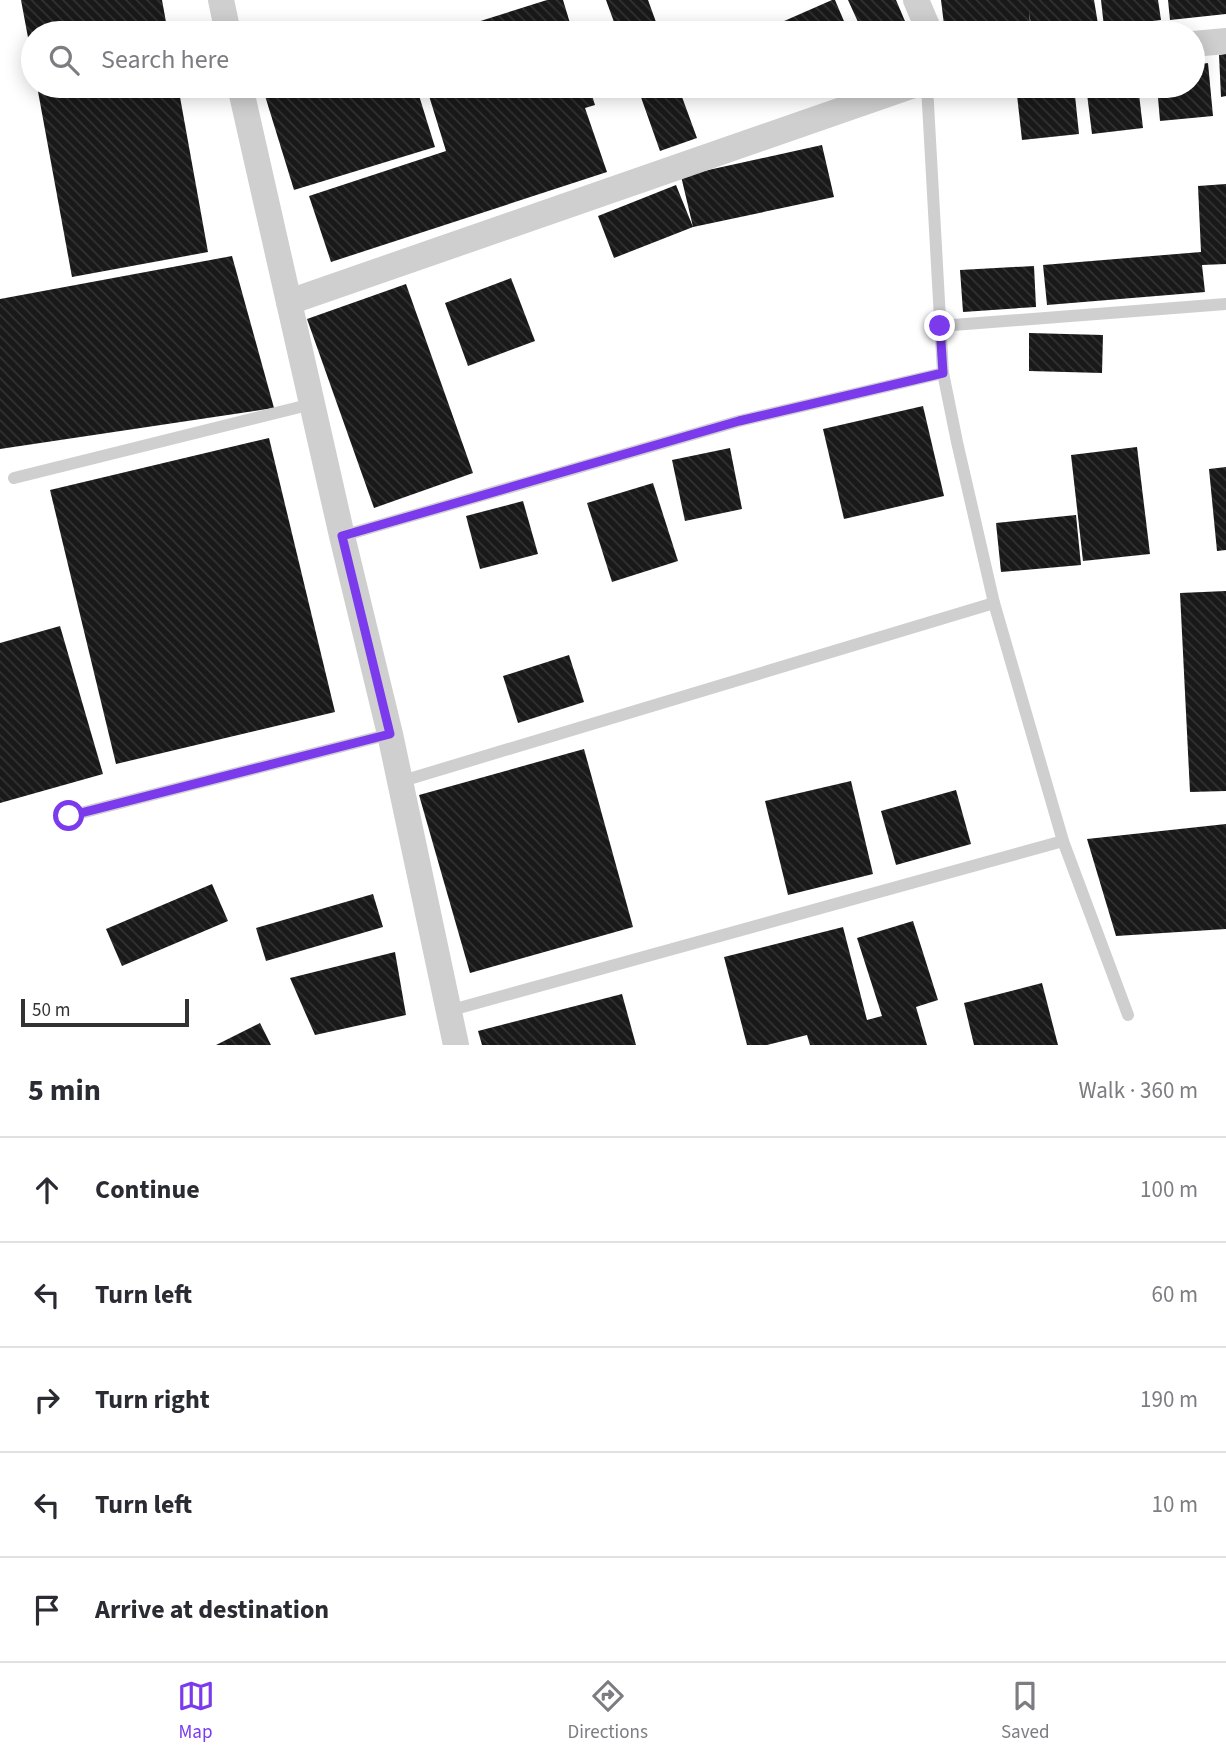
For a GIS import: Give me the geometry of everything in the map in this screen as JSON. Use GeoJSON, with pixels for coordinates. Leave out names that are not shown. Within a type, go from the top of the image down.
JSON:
{"type":"FeatureCollection","features":[{"type":"Feature","properties":{"kind":"street"},"geometry":{"type":"LineString","coordinates":[[220,0],[225,21]]}},
{"type":"Feature","properties":{"kind":"street"},"geometry":{"type":"LineString","coordinates":[[916,0],[925,21]]}},
{"type":"Feature","properties":{"kind":"street"},"geometry":{"type":"LineString","coordinates":[[1205,43],[1226,41]]}},
{"type":"Feature","properties":{"kind":"street"},"geometry":{"type":"LineString","coordinates":[[243,98],[390,734],[456,1045]]}},
{"type":"Feature","properties":{"kind":"street"},"geometry":{"type":"LineString","coordinates":[[289,302],[876,98]]}},
{"type":"Feature","properties":{"kind":"lane"},"geometry":{"type":"LineString","coordinates":[[928,98],[943,373],[957,443],[994,603],[1063,841],[1128,1015]]}},
{"type":"Feature","properties":{"kind":"lane"},"geometry":{"type":"LineString","coordinates":[[940,326],[1226,304]]}},
{"type":"Feature","properties":{"kind":"lane"},"geometry":{"type":"LineString","coordinates":[[342,536],[739,421],[943,373]]}},
{"type":"Feature","properties":{"kind":"lane"},"geometry":{"type":"LineString","coordinates":[[14,478],[312,404]]}},
{"type":"Feature","properties":{"kind":"lane"},"geometry":{"type":"LineString","coordinates":[[400,782],[994,603]]}},
{"type":"Feature","properties":{"kind":"lane"},"geometry":{"type":"LineString","coordinates":[[69,816],[390,734]]}},
{"type":"Feature","properties":{"kind":"lane"},"geometry":{"type":"LineString","coordinates":[[448,1011],[1063,841]]}},
{"type":"Feature","properties":{"kind":"building"},"geometry":{"type":"Polygon","coordinates":[[[21,0],[162,0],[166,21],[25,21],[21,0]]]}},
{"type":"Feature","properties":{"kind":"building"},"geometry":{"type":"Polygon","coordinates":[[[547,0],[563,0],[569,21],[480,21],[547,0]]]}},
{"type":"Feature","properties":{"kind":"building"},"geometry":{"type":"Polygon","coordinates":[[[606,0],[648,0],[656,21],[614,21],[606,0]]]}},
{"type":"Feature","properties":{"kind":"building"},"geometry":{"type":"Polygon","coordinates":[[[835,0],[844,21],[784,21],[835,0]]]}},
{"type":"Feature","properties":{"kind":"building"},"geometry":{"type":"Polygon","coordinates":[[[848,0],[896,0],[905,21],[858,21],[848,0]]]}},
{"type":"Feature","properties":{"kind":"building"},"geometry":{"type":"Polygon","coordinates":[[[941,0],[1094,0],[1098,21],[1030,21],[1029,11],[1030,21],[944,21],[941,0]]]}},
{"type":"Feature","properties":{"kind":"building"},"geometry":{"type":"Polygon","coordinates":[[[1101,0],[1158,0],[1161,20],[1103,21],[1101,0]]]}},
{"type":"Feature","properties":{"kind":"building"},"geometry":{"type":"Polygon","coordinates":[[[1168,0],[1226,0],[1226,14],[1170,20],[1168,0]]]}},
{"type":"Feature","properties":{"kind":"building"},"geometry":{"type":"Polygon","coordinates":[[[1226,54],[1226,96],[1221,97],[1219,55],[1226,54]]]}},
{"type":"Feature","properties":{"kind":"building"},"geometry":{"type":"Polygon","coordinates":[[[1205,63],[1208,63],[1213,116],[1160,121],[1158,98],[1205,98],[1205,63]]]}},
{"type":"Feature","properties":{"kind":"building"},"geometry":{"type":"Polygon","coordinates":[[[39,98],[180,98],[208,252],[72,277],[39,98]]]}},
{"type":"Feature","properties":{"kind":"building"},"geometry":{"type":"Polygon","coordinates":[[[266,98],[420,98],[435,147],[294,190],[266,98]]]}},
{"type":"Feature","properties":{"kind":"building"},"geometry":{"type":"Polygon","coordinates":[[[430,98],[593,98],[595,105],[585,108],[607,172],[331,262],[309,196],[446,151],[430,98]]]}},
{"type":"Feature","properties":{"kind":"building"},"geometry":{"type":"Polygon","coordinates":[[[641,98],[682,98],[697,138],[660,151],[641,98]]]}},
{"type":"Feature","properties":{"kind":"building"},"geometry":{"type":"Polygon","coordinates":[[[1017,98],[1075,98],[1079,134],[1022,140],[1017,98]]]}},
{"type":"Feature","properties":{"kind":"building"},"geometry":{"type":"Polygon","coordinates":[[[1088,98],[1139,98],[1143,128],[1092,134],[1088,98]]]}},
{"type":"Feature","properties":{"kind":"building"},"geometry":{"type":"Polygon","coordinates":[[[822,145],[834,197],[693,227],[681,176],[822,145]]]}},
{"type":"Feature","properties":{"kind":"building"},"geometry":{"type":"Polygon","coordinates":[[[1226,184],[1226,264],[1202,265],[1205,292],[1047,305],[1043,265],[1201,252],[1198,186],[1226,184]]]}},
{"type":"Feature","properties":{"kind":"building"},"geometry":{"type":"Polygon","coordinates":[[[676,185],[693,227],[614,258],[598,216],[676,185]]]}},
{"type":"Feature","properties":{"kind":"building"},"geometry":{"type":"Polygon","coordinates":[[[232,256],[274,408],[0,449],[0,299],[232,256]]]}},
{"type":"Feature","properties":{"kind":"building"},"geometry":{"type":"Polygon","coordinates":[[[1034,266],[1036,307],[963,312],[960,270],[1034,266]]]}},
{"type":"Feature","properties":{"kind":"building"},"geometry":{"type":"Polygon","coordinates":[[[511,278],[535,341],[468,366],[445,303],[511,278]]]}},
{"type":"Feature","properties":{"kind":"building"},"geometry":{"type":"Polygon","coordinates":[[[406,284],[473,473],[374,508],[307,319],[406,284]]]}},
{"type":"Feature","properties":{"kind":"building"},"geometry":{"type":"Polygon","coordinates":[[[1029,333],[1103,335],[1102,373],[1029,371],[1029,333]]]}},
{"type":"Feature","properties":{"kind":"building"},"geometry":{"type":"Polygon","coordinates":[[[923,406],[944,496],[844,519],[823,429],[923,406]]]}},
{"type":"Feature","properties":{"kind":"building"},"geometry":{"type":"Polygon","coordinates":[[[269,438],[335,712],[116,764],[50,490],[269,438]]]}},
{"type":"Feature","properties":{"kind":"building"},"geometry":{"type":"Polygon","coordinates":[[[1137,447],[1150,554],[1083,561],[1071,455],[1137,447]]]}},
{"type":"Feature","properties":{"kind":"building"},"geometry":{"type":"Polygon","coordinates":[[[730,448],[742,509],[685,521],[672,460],[730,448]]]}},
{"type":"Feature","properties":{"kind":"building"},"geometry":{"type":"Polygon","coordinates":[[[1226,467],[1226,550],[1217,551],[1209,469],[1226,467]]]}},
{"type":"Feature","properties":{"kind":"building"},"geometry":{"type":"Polygon","coordinates":[[[653,483],[678,561],[612,582],[587,503],[653,483]]]}},
{"type":"Feature","properties":{"kind":"building"},"geometry":{"type":"Polygon","coordinates":[[[523,501],[538,554],[480,569],[466,516],[523,501]]]}},
{"type":"Feature","properties":{"kind":"building"},"geometry":{"type":"Polygon","coordinates":[[[1076,515],[1081,565],[1001,572],[996,523],[1076,515]]]}},
{"type":"Feature","properties":{"kind":"building"},"geometry":{"type":"Polygon","coordinates":[[[1226,591],[1226,791],[1190,792],[1180,593],[1226,591]]]}},
{"type":"Feature","properties":{"kind":"building"},"geometry":{"type":"Polygon","coordinates":[[[60,626],[103,774],[0,803],[0,643],[60,626]]]}},
{"type":"Feature","properties":{"kind":"building"},"geometry":{"type":"Polygon","coordinates":[[[569,655],[584,702],[518,723],[503,676],[569,655]]]}},
{"type":"Feature","properties":{"kind":"building"},"geometry":{"type":"Polygon","coordinates":[[[584,749],[633,927],[470,973],[419,795],[584,749]]]}},
{"type":"Feature","properties":{"kind":"building"},"geometry":{"type":"Polygon","coordinates":[[[851,781],[873,874],[788,895],[765,801],[851,781]]]}},
{"type":"Feature","properties":{"kind":"building"},"geometry":{"type":"Polygon","coordinates":[[[956,790],[971,844],[896,865],[881,811],[956,790]]]}},
{"type":"Feature","properties":{"kind":"building"},"geometry":{"type":"Polygon","coordinates":[[[1226,824],[1226,929],[1116,936],[1087,839],[1226,824]]]}},
{"type":"Feature","properties":{"kind":"building"},"geometry":{"type":"Polygon","coordinates":[[[212,884],[228,921],[122,966],[106,929],[212,884]]]}},
{"type":"Feature","properties":{"kind":"building"},"geometry":{"type":"Polygon","coordinates":[[[373,894],[383,927],[266,961],[256,928],[373,894]]]}},
{"type":"Feature","properties":{"kind":"building"},"geometry":{"type":"Polygon","coordinates":[[[913,921],[938,1000],[916,1007],[927,1045],[810,1045],[807,1035],[767,1045],[747,1045],[724,957],[843,927],[867,1020],[882,1016],[857,938],[913,921]]]}},
{"type":"Feature","properties":{"kind":"building"},"geometry":{"type":"Polygon","coordinates":[[[395,952],[406,1015],[315,1035],[290,978],[395,952]]]}},
{"type":"Feature","properties":{"kind":"building"},"geometry":{"type":"Polygon","coordinates":[[[1042,983],[1058,1045],[974,1045],[964,1003],[1042,983]]]}},
{"type":"Feature","properties":{"kind":"building"},"geometry":{"type":"Polygon","coordinates":[[[622,994],[636,1045],[482,1045],[478,1031],[622,994]]]}},
{"type":"Feature","properties":{"kind":"building"},"geometry":{"type":"Polygon","coordinates":[[[260,1023],[271,1045],[216,1045],[260,1023]]]}},
{"type":"Feature","properties":{"kind":"route"},"geometry":{"type":"LineString","coordinates":[[69,816],[390,734],[342,536],[739,421],[943,373],[940,326]]}}]}
